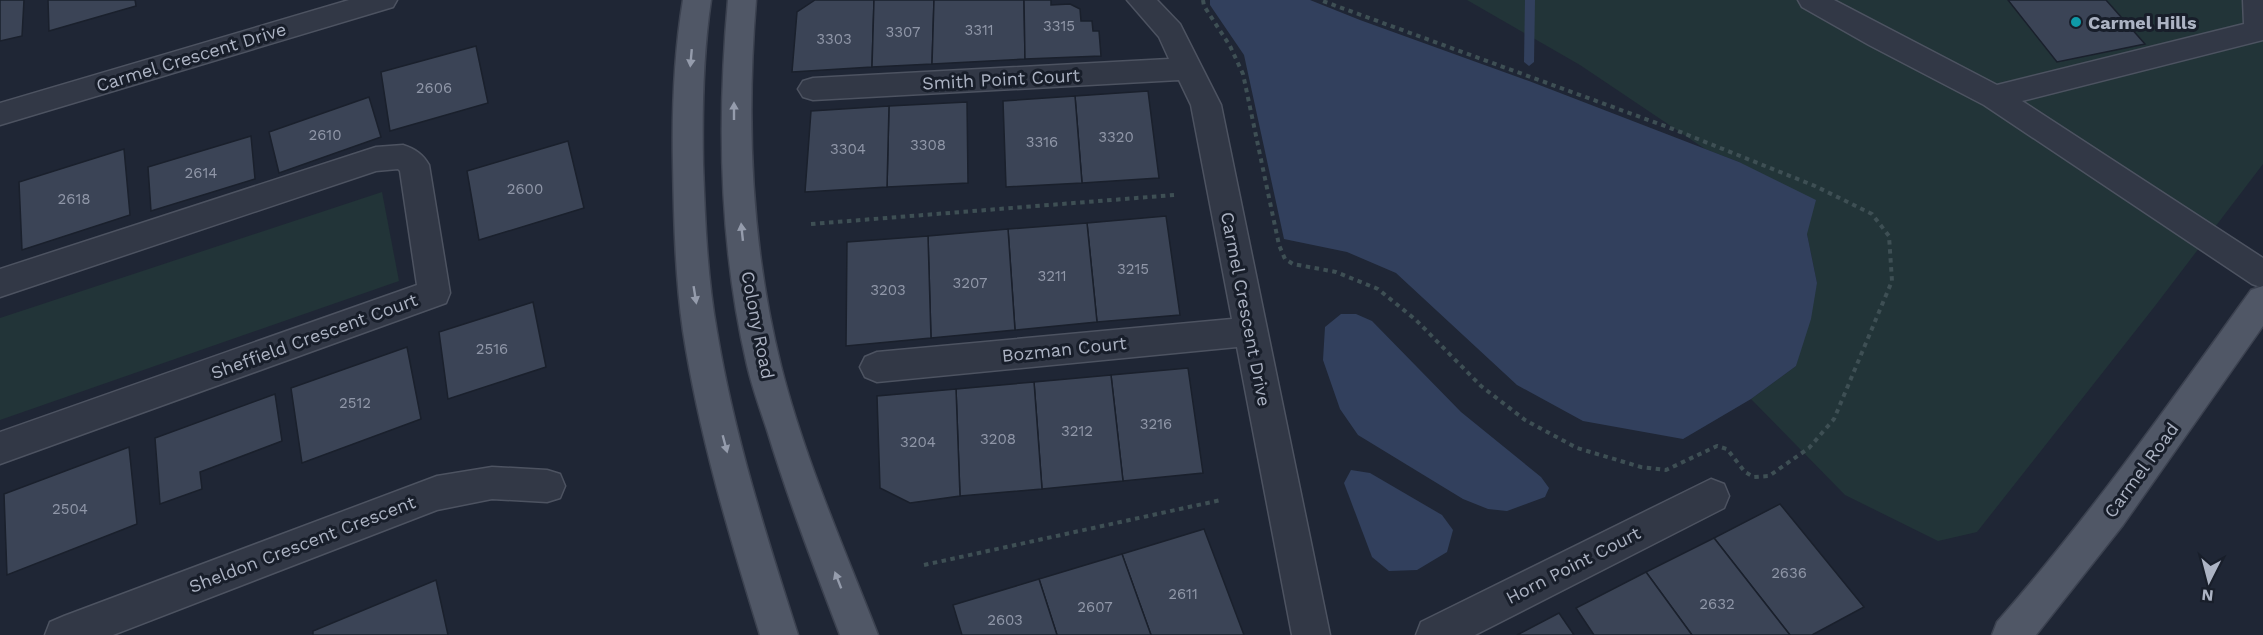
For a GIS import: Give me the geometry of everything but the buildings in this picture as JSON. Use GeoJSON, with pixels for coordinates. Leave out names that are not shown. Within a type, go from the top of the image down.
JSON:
{"type":"FeatureCollection","features":[{"type":"Feature","properties":{"kind":"main road"},"geometry":{"type":"LineString","coordinates":[[697,0],[688,102],[689,194],[694,286],[710,388],[758,568],[779,635]]}},
{"type":"Feature","properties":{"kind":"main road","name":"Colony Road"},"geometry":{"type":"LineString","coordinates":[[742,0],[735,69],[735,170],[745,259],[762,358],[795,468],[859,635]]}},
{"type":"Feature","properties":{"kind":"main road","name":"Carmel Road"},"geometry":{"type":"LineString","coordinates":[[2011,635],[2058,581],[2124,495],[2263,300]]}},
{"type":"Feature","properties":{"kind":"street","name":"Carmel Crescent Drive"},"geometry":{"type":"LineString","coordinates":[[0,114],[382,0]]}},
{"type":"Feature","properties":{"kind":"street","name":"Carmel Crescent Drive"},"geometry":{"type":"LineString","coordinates":[[1141,0],[1170,31],[1206,105],[1311,635]]}},
{"type":"Feature","properties":{"kind":"street"},"geometry":{"type":"LineString","coordinates":[[1812,0],[1879,38],[1994,97],[2263,275]]}},
{"type":"Feature","properties":{"kind":"street"},"geometry":{"type":"LineString","coordinates":[[1994,97],[2258,32],[2256,0]]}},
{"type":"Feature","properties":{"kind":"street","name":"Smith Point Court"},"geometry":{"type":"LineString","coordinates":[[813,90],[1188,69]]}},
{"type":"Feature","properties":{"kind":"street","name":"Sheffield Crescent Court"},"geometry":{"type":"LineString","coordinates":[[0,283],[376,159],[403,157],[414,165],[434,293],[0,448]]}},
{"type":"Feature","properties":{"kind":"street","name":"Bozman Court"},"geometry":{"type":"LineString","coordinates":[[877,367],[1251,331]]}},
{"type":"Feature","properties":{"kind":"street","name":"Sheldon Crescent Crescent"},"geometry":{"type":"LineString","coordinates":[[64,635],[437,493],[492,483],[547,486]]}},
{"type":"Feature","properties":{"kind":"street","name":"Horn Point Court"},"geometry":{"type":"LineString","coordinates":[[1435,635],[1711,496]]}},
{"type":"Feature","properties":{"kind":"path"},"geometry":{"type":"LineString","coordinates":[[1203,0],[1204,6],[1230,46],[1243,74],[1279,245],[1285,259],[1293,264],[1336,272],[1378,289],[1416,320],[1481,386],[1525,420],[1577,448],[1641,467],[1666,470],[1717,446],[1727,448],[1745,472],[1754,477],[1769,476],[1809,448],[1834,418],[1892,280],[1889,236],[1872,214],[1815,186],[1673,129],[1320,0]]}},
{"type":"Feature","properties":{"kind":"path"},"geometry":{"type":"LineString","coordinates":[[811,224],[1174,195]]}},
{"type":"Feature","properties":{"kind":"path"},"geometry":{"type":"LineString","coordinates":[[924,565],[1221,500]]}},
{"type":"Feature","properties":{"kind":"shaded area"},"geometry":{"type":"Polygon","coordinates":[[[1467,0],[2263,0],[2263,164],[2155,306],[1977,532],[1938,541],[1845,495],[1751,399],[1796,366],[1817,283],[1807,234],[1739,162],[1705,149],[1580,65],[1467,0]]]}},
{"type":"Feature","properties":{"kind":"shaded area"},"geometry":{"type":"Polygon","coordinates":[[[382,192],[399,281],[0,420],[0,318],[382,192]]]}},
{"type":"Feature","properties":{"kind":"water"},"geometry":{"type":"Polygon","coordinates":[[[1210,0],[1310,0],[1739,162],[1816,200],[1807,234],[1817,283],[1811,319],[1796,366],[1751,399],[1683,439],[1583,421],[1517,385],[1396,273],[1347,252],[1284,239],[1244,55],[1210,5],[1210,0]]]}},
{"type":"Feature","properties":{"kind":"water"},"geometry":{"type":"Polygon","coordinates":[[[1341,314],[1356,314],[1372,321],[1461,412],[1541,477],[1549,488],[1545,497],[1507,511],[1488,509],[1463,499],[1358,435],[1340,409],[1323,360],[1325,327],[1341,314]]]}},
{"type":"Feature","properties":{"kind":"water"},"geometry":{"type":"Polygon","coordinates":[[[1351,470],[1370,473],[1442,515],[1453,530],[1447,552],[1417,570],[1389,571],[1372,557],[1344,483],[1351,470]]]}},
{"type":"Feature","properties":{"kind":"waterway"},"geometry":{"type":"LineString","coordinates":[[1529,62],[1530,0]]}},
{"type":"Feature","properties":{"kind":"place","name":"Carmel Hills"},"geometry":{"type":"Point","coordinates":[2076,22]}}]}
